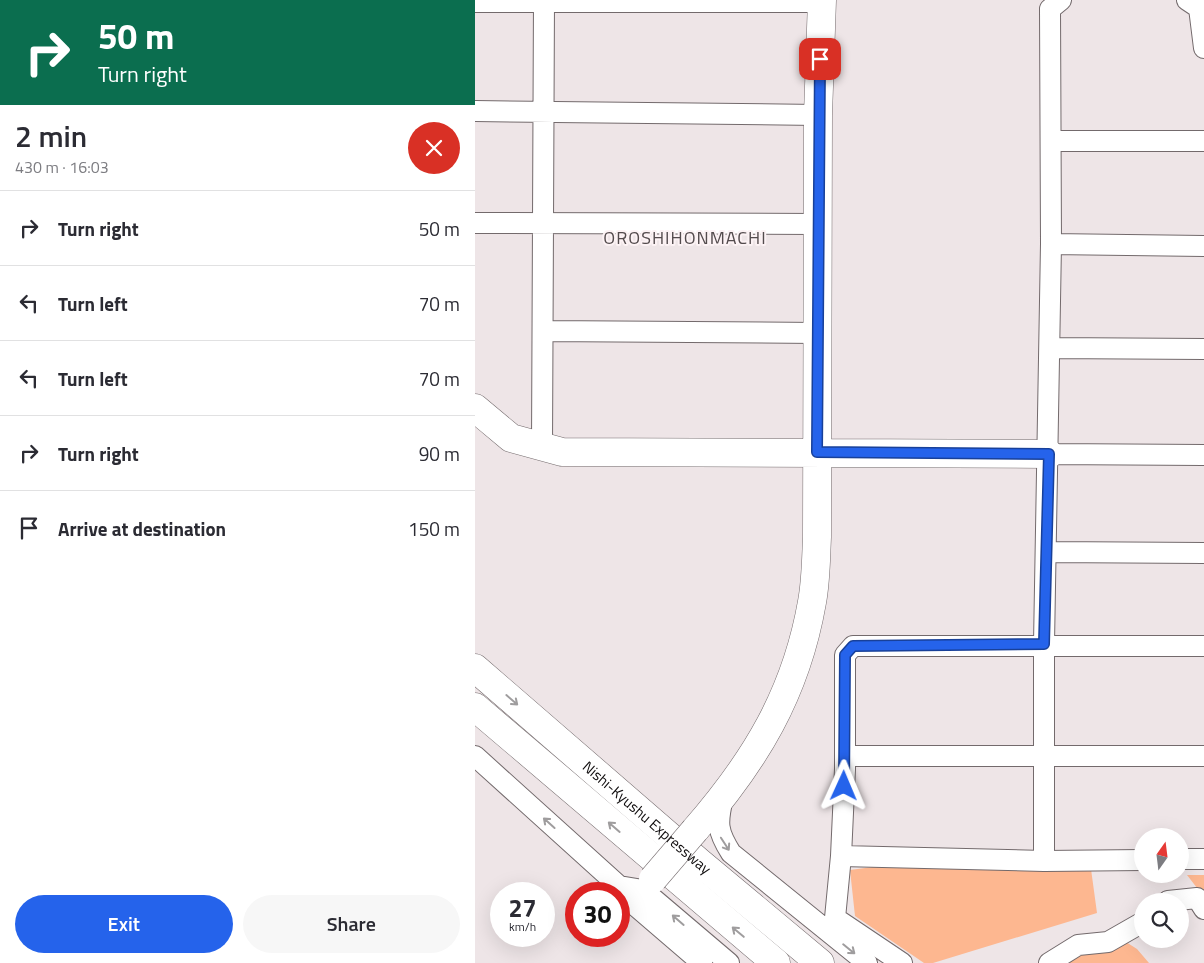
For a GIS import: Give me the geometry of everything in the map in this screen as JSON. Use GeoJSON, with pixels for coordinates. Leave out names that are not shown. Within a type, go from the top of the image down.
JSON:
{"type":"FeatureCollection","features":[{"type":"Feature","properties":{"kind":"main road"},"geometry":{"type":"LineString","coordinates":[[643,890],[723,798],[768,733],[797,666],[812,601],[817,537],[818,116],[822,1]]}},
{"type":"Feature","properties":{"kind":"main road"},"geometry":{"type":"LineString","coordinates":[[475,408],[511,438],[562,452],[1049,454]]}},
{"type":"Feature","properties":{"kind":"main road","name":"Nishi-Kyushu Expressway"},"geometry":{"type":"LineString","coordinates":[[475,668],[699,862],[820,963]]}},
{"type":"Feature","properties":{"kind":"main road","name":"Nishi-Kyushu Expressway"},"geometry":{"type":"LineString","coordinates":[[475,707],[776,963]]}},
{"type":"Feature","properties":{"kind":"main road"},"geometry":{"type":"LineString","coordinates":[[699,862],[839,963]]}},
{"type":"Feature","properties":{"kind":"street"},"geometry":{"type":"LineString","coordinates":[[1044,861],[1044,644],[1049,454],[1051,244],[1050,9],[1061,0]]}},
{"type":"Feature","properties":{"kind":"street"},"geometry":{"type":"LineString","coordinates":[[1187,0],[1199,8],[1204,48]]}},
{"type":"Feature","properties":{"kind":"street"},"geometry":{"type":"LineString","coordinates":[[475,2],[822,1]]}},
{"type":"Feature","properties":{"kind":"street"},"geometry":{"type":"LineString","coordinates":[[542,447],[544,2]]}},
{"type":"Feature","properties":{"kind":"street"},"geometry":{"type":"LineString","coordinates":[[475,111],[818,116]]}},
{"type":"Feature","properties":{"kind":"street"},"geometry":{"type":"LineString","coordinates":[[1051,141],[1204,141]]}},
{"type":"Feature","properties":{"kind":"street"},"geometry":{"type":"LineString","coordinates":[[475,223],[818,224]]}},
{"type":"Feature","properties":{"kind":"street"},"geometry":{"type":"LineString","coordinates":[[1051,244],[1204,246]]}},
{"type":"Feature","properties":{"kind":"street"},"geometry":{"type":"LineString","coordinates":[[543,331],[818,333]]}},
{"type":"Feature","properties":{"kind":"street"},"geometry":{"type":"LineString","coordinates":[[1050,348],[1204,349]]}},
{"type":"Feature","properties":{"kind":"street"},"geometry":{"type":"LineString","coordinates":[[1049,454],[1204,456]]}},
{"type":"Feature","properties":{"kind":"street"},"geometry":{"type":"LineString","coordinates":[[1047,552],[1204,553]]}},
{"type":"Feature","properties":{"kind":"street"},"geometry":{"type":"LineString","coordinates":[[902,963],[835,918],[841,856],[845,756],[845,655],[853,646],[1044,644],[1204,646]]}},
{"type":"Feature","properties":{"kind":"street"},"geometry":{"type":"LineString","coordinates":[[475,756],[619,886],[643,890],[729,963]]}},
{"type":"Feature","properties":{"kind":"street"},"geometry":{"type":"LineString","coordinates":[[845,756],[1204,756]]}},
{"type":"Feature","properties":{"kind":"street"},"geometry":{"type":"LineString","coordinates":[[723,798],[718,820],[720,837],[731,853],[867,963]]}},
{"type":"Feature","properties":{"kind":"street"},"geometry":{"type":"LineString","coordinates":[[841,856],[1044,861],[1134,860]]}},
{"type":"Feature","properties":{"kind":"street"},"geometry":{"type":"LineString","coordinates":[[1189,859],[1204,859]]}},
{"type":"Feature","properties":{"kind":"street"},"geometry":{"type":"LineString","coordinates":[[643,890],[702,963]]}},
{"type":"Feature","properties":{"kind":"street"},"geometry":{"type":"LineString","coordinates":[[1189,899],[1197,898],[1204,909]]}},
{"type":"Feature","properties":{"kind":"street"},"geometry":{"type":"LineString","coordinates":[[1049,963],[1079,945],[1108,942],[1134,927]]}},
{"type":"Feature","properties":{"kind":"shaded area"},"geometry":{"type":"Polygon","coordinates":[[[880,866],[1091,869],[1097,913],[933,963],[924,963],[855,916],[850,870],[880,866]]]}},
{"type":"Feature","properties":{"kind":"shaded area"},"geometry":{"type":"Polygon","coordinates":[[[1189,875],[1204,875],[1204,897],[1189,878],[1189,875]]]}},
{"type":"Feature","properties":{"kind":"shaded area"},"geometry":{"type":"Polygon","coordinates":[[[1115,935],[1137,949],[1149,963],[1052,963],[1115,935]]]}},
{"type":"Feature","properties":{"kind":"district","name":"OROSHIHONMACHI"},"geometry":{"type":"Point","coordinates":[685,237]}},
{"type":"Feature","properties":{"kind":"route"},"geometry":{"type":"LineString","coordinates":[[820,59],[818,116],[817,452],[929,455],[1049,454],[1044,644],[853,646],[845,655],[844,786]]}}]}
